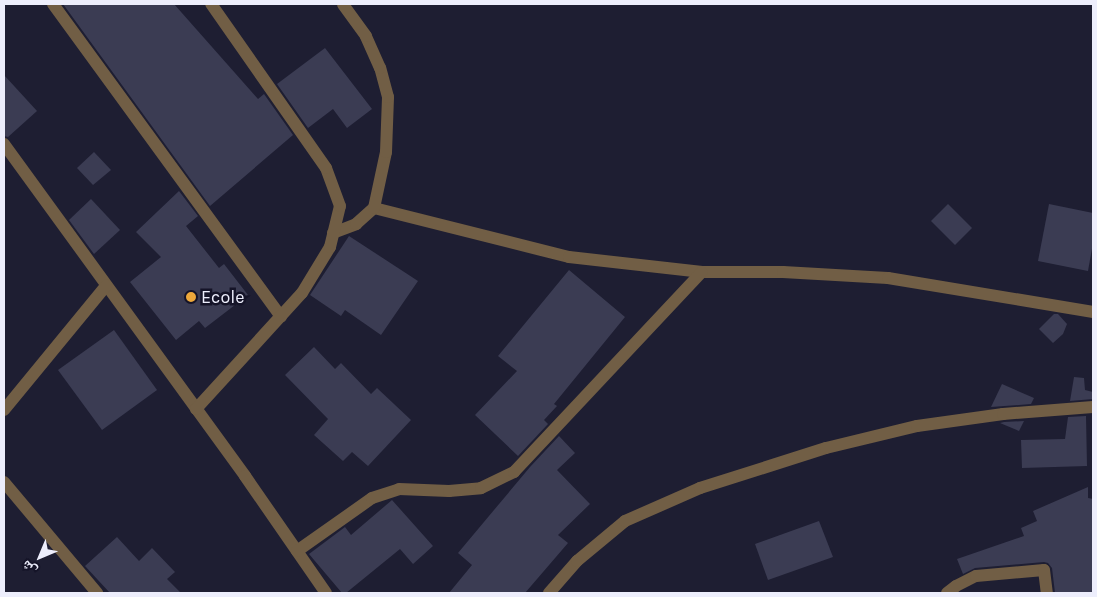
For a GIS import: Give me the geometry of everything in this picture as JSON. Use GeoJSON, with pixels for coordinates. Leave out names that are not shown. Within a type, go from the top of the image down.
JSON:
{"type":"FeatureCollection","features":[{"type":"Feature","properties":{"kind":"street"},"geometry":{"type":"LineString","coordinates":[[52,4],[281,317]]}},
{"type":"Feature","properties":{"kind":"street"},"geometry":{"type":"LineString","coordinates":[[196,409],[302,293],[330,247],[340,206],[326,168],[211,4]]}},
{"type":"Feature","properties":{"kind":"street"},"geometry":{"type":"LineString","coordinates":[[333,233],[356,224],[374,208],[386,152],[388,97],[380,68],[366,36],[343,4]]}},
{"type":"Feature","properties":{"kind":"street"},"geometry":{"type":"LineString","coordinates":[[4,144],[298,551],[326,593]]}},
{"type":"Feature","properties":{"kind":"street"},"geometry":{"type":"LineString","coordinates":[[374,208],[569,257],[702,272],[783,272],[888,278],[1093,312]]}},
{"type":"Feature","properties":{"kind":"street"},"geometry":{"type":"LineString","coordinates":[[298,551],[372,498],[399,488],[450,491],[481,488],[514,472],[702,272]]}},
{"type":"Feature","properties":{"kind":"street"},"geometry":{"type":"LineString","coordinates":[[4,410],[106,286]]}},
{"type":"Feature","properties":{"kind":"street"},"geometry":{"type":"LineString","coordinates":[[549,593],[577,561],[625,521],[700,488],[826,448],[917,426],[1003,414],[1093,407]]}},
{"type":"Feature","properties":{"kind":"street"},"geometry":{"type":"LineString","coordinates":[[4,482],[97,593]]}},
{"type":"Feature","properties":{"kind":"street"},"geometry":{"type":"LineString","coordinates":[[954,591],[976,576],[1044,570],[1047,593]]}},
{"type":"Feature","properties":{"kind":"building"},"geometry":{"type":"Polygon","coordinates":[[[63,4],[174,4],[258,99],[264,94],[293,135],[210,206],[63,4]]]}},
{"type":"Feature","properties":{"kind":"building"},"geometry":{"type":"Polygon","coordinates":[[[325,48],[372,109],[347,128],[333,109],[308,128],[277,84],[325,48]]]}},
{"type":"Feature","properties":{"kind":"building"},"geometry":{"type":"Polygon","coordinates":[[[4,75],[37,111],[8,137],[4,136],[4,75]]]}},
{"type":"Feature","properties":{"kind":"building"},"geometry":{"type":"Polygon","coordinates":[[[94,152],[111,170],[93,185],[77,168],[94,152]]]}},
{"type":"Feature","properties":{"kind":"building","name":"Ecole"},"geometry":{"type":"Polygon","coordinates":[[[179,191],[198,216],[186,226],[219,268],[224,264],[248,295],[205,328],[199,321],[176,340],[130,282],[161,257],[136,232],[179,191]]]}},
{"type":"Feature","properties":{"kind":"building"},"geometry":{"type":"Polygon","coordinates":[[[91,199],[120,230],[94,254],[69,220],[91,199]]]}},
{"type":"Feature","properties":{"kind":"building"},"geometry":{"type":"Polygon","coordinates":[[[948,204],[972,228],[955,245],[931,221],[948,204]]]}},
{"type":"Feature","properties":{"kind":"building"},"geometry":{"type":"Polygon","coordinates":[[[1049,204],[1093,213],[1093,243],[1088,271],[1038,261],[1049,204]]]}},
{"type":"Feature","properties":{"kind":"building"},"geometry":{"type":"Polygon","coordinates":[[[349,236],[418,281],[381,335],[345,310],[341,316],[310,295],[349,236]]]}},
{"type":"Feature","properties":{"kind":"building"},"geometry":{"type":"Polygon","coordinates":[[[569,270],[625,317],[554,404],[557,406],[544,420],[548,424],[518,456],[475,415],[517,371],[498,356],[569,270]]]}},
{"type":"Feature","properties":{"kind":"building"},"geometry":{"type":"Polygon","coordinates":[[[1054,314],[1058,314],[1067,324],[1063,334],[1053,343],[1039,329],[1054,314]]]}},
{"type":"Feature","properties":{"kind":"building"},"geometry":{"type":"Polygon","coordinates":[[[114,330],[157,390],[102,430],[58,370],[114,330]]]}},
{"type":"Feature","properties":{"kind":"building"},"geometry":{"type":"Polygon","coordinates":[[[314,347],[335,369],[341,363],[371,394],[377,388],[411,420],[368,466],[352,452],[343,461],[314,435],[328,419],[285,375],[314,347]]]}},
{"type":"Feature","properties":{"kind":"building"},"geometry":{"type":"Polygon","coordinates":[[[1074,377],[1084,378],[1085,390],[1093,392],[1093,399],[1070,401],[1074,377]]]}},
{"type":"Feature","properties":{"kind":"building"},"geometry":{"type":"Polygon","coordinates":[[[1002,384],[1034,398],[1031,404],[991,407],[1002,384]]]}},
{"type":"Feature","properties":{"kind":"building"},"geometry":{"type":"Polygon","coordinates":[[[1086,416],[1087,466],[1022,468],[1021,440],[1065,439],[1068,417],[1086,416]]]}},
{"type":"Feature","properties":{"kind":"building"},"geometry":{"type":"Polygon","coordinates":[[[1024,421],[1019,431],[1000,423],[1004,422],[1024,421]]]}},
{"type":"Feature","properties":{"kind":"building"},"geometry":{"type":"Polygon","coordinates":[[[559,436],[575,453],[557,470],[590,504],[558,535],[568,543],[525,593],[449,593],[472,565],[458,553],[530,467],[559,436]]]}},
{"type":"Feature","properties":{"kind":"building"},"geometry":{"type":"Polygon","coordinates":[[[1088,487],[1088,498],[1093,499],[1093,593],[1055,593],[1052,568],[1048,563],[1044,562],[975,568],[963,574],[957,559],[1024,536],[1021,528],[1037,521],[1033,511],[1088,487]]]}},
{"type":"Feature","properties":{"kind":"building"},"geometry":{"type":"Polygon","coordinates":[[[392,500],[433,546],[413,564],[400,549],[346,593],[342,593],[309,554],[345,527],[351,535],[392,500]]]}},
{"type":"Feature","properties":{"kind":"building"},"geometry":{"type":"Polygon","coordinates":[[[819,521],[833,557],[768,580],[755,544],[819,521]]]}},
{"type":"Feature","properties":{"kind":"building"},"geometry":{"type":"Polygon","coordinates":[[[117,537],[139,561],[152,548],[175,572],[167,579],[181,593],[110,593],[85,566],[117,537]]]}},
{"type":"Feature","properties":{"kind":"place","name":"Ecole"},"geometry":{"type":"Point","coordinates":[191,297]}}]}
